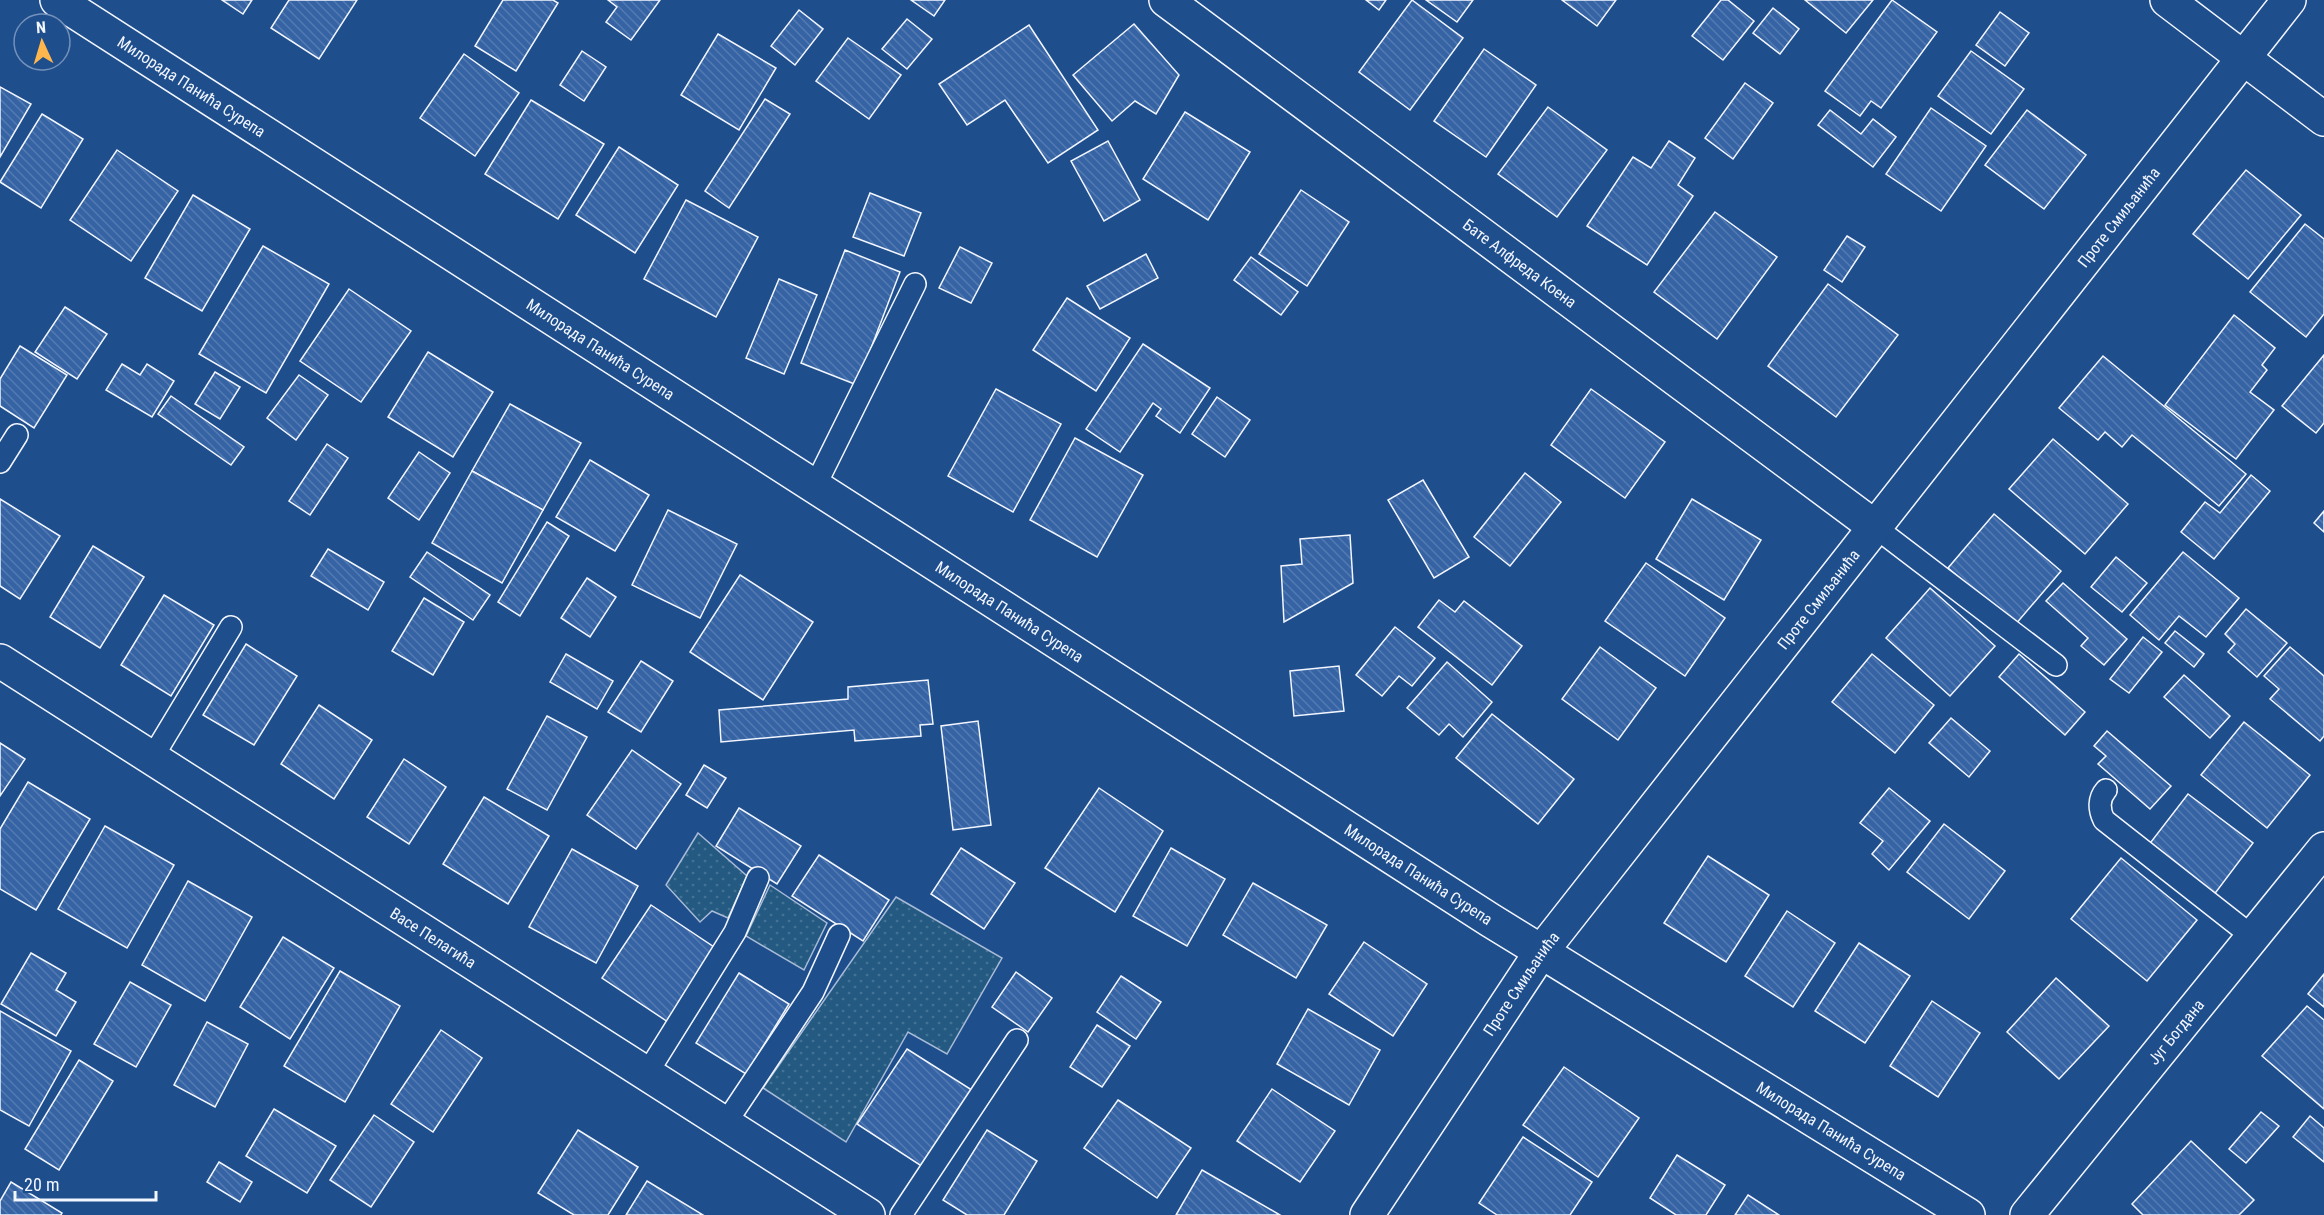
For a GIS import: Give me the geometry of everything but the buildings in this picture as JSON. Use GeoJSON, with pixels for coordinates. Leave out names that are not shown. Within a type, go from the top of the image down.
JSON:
{"type":"FeatureCollection","features":[{"type":"Feature","properties":{"kind":"street","name":"Милорада Панића Сурепа"},"geometry":{"type":"LineString","coordinates":[[57,0],[1540,952],[1968,1215]]}},
{"type":"Feature","properties":{"kind":"street","name":"Бате Алфреда Коена"},"geometry":{"type":"LineString","coordinates":[[1166,0],[1875,527]]}},
{"type":"Feature","properties":{"kind":"street"},"geometry":{"type":"LineString","coordinates":[[2167,0],[2324,119]]}},
{"type":"Feature","properties":{"kind":"street","name":"Проте Смиљанића"},"geometry":{"type":"LineString","coordinates":[[1367,1215],[1540,952],[2289,0]]}},
{"type":"Feature","properties":{"kind":"street","name":"Васе Пелагића"},"geometry":{"type":"LineString","coordinates":[[0,661],[868,1215]]}},
{"type":"Feature","properties":{"kind":"street","name":"Југ Богдана"},"geometry":{"type":"LineString","coordinates":[[2027,1215],[2324,849]]}},
{"type":"Feature","properties":{"kind":"lane"},"geometry":{"type":"LineString","coordinates":[[815,486],[915,284]]}},
{"type":"Feature","properties":{"kind":"lane"},"geometry":{"type":"LineString","coordinates":[[0,462],[17,435]]}},
{"type":"Feature","properties":{"kind":"lane"},"geometry":{"type":"LineString","coordinates":[[1875,527],[2056,665]]}},
{"type":"Feature","properties":{"kind":"lane"},"geometry":{"type":"LineString","coordinates":[[152,758],[231,627]]}},
{"type":"Feature","properties":{"kind":"lane"},"geometry":{"type":"LineString","coordinates":[[2106,790],[2100,810],[2104,820],[2253,937]]}},
{"type":"Feature","properties":{"kind":"lane"},"geometry":{"type":"LineString","coordinates":[[646,1075],[735,932],[758,878]]}},
{"type":"Feature","properties":{"kind":"lane"},"geometry":{"type":"LineString","coordinates":[[725,1124],[813,992],[839,935]]}},
{"type":"Feature","properties":{"kind":"lane"},"geometry":{"type":"LineString","coordinates":[[901,1215],[1017,1040]]}},
{"type":"Feature","properties":{"kind":"shaded area"},"geometry":{"type":"Polygon","coordinates":[[[698,833],[747,876],[728,918],[712,911],[700,922],[666,885],[698,833]]]}},
{"type":"Feature","properties":{"kind":"shaded area"},"geometry":{"type":"Polygon","coordinates":[[[770,885],[827,923],[804,970],[746,936],[770,885]]]}},
{"type":"Feature","properties":{"kind":"shaded area"},"geometry":{"type":"Polygon","coordinates":[[[896,897],[1002,958],[947,1054],[908,1032],[846,1142],[763,1088],[896,897]]]}}]}
